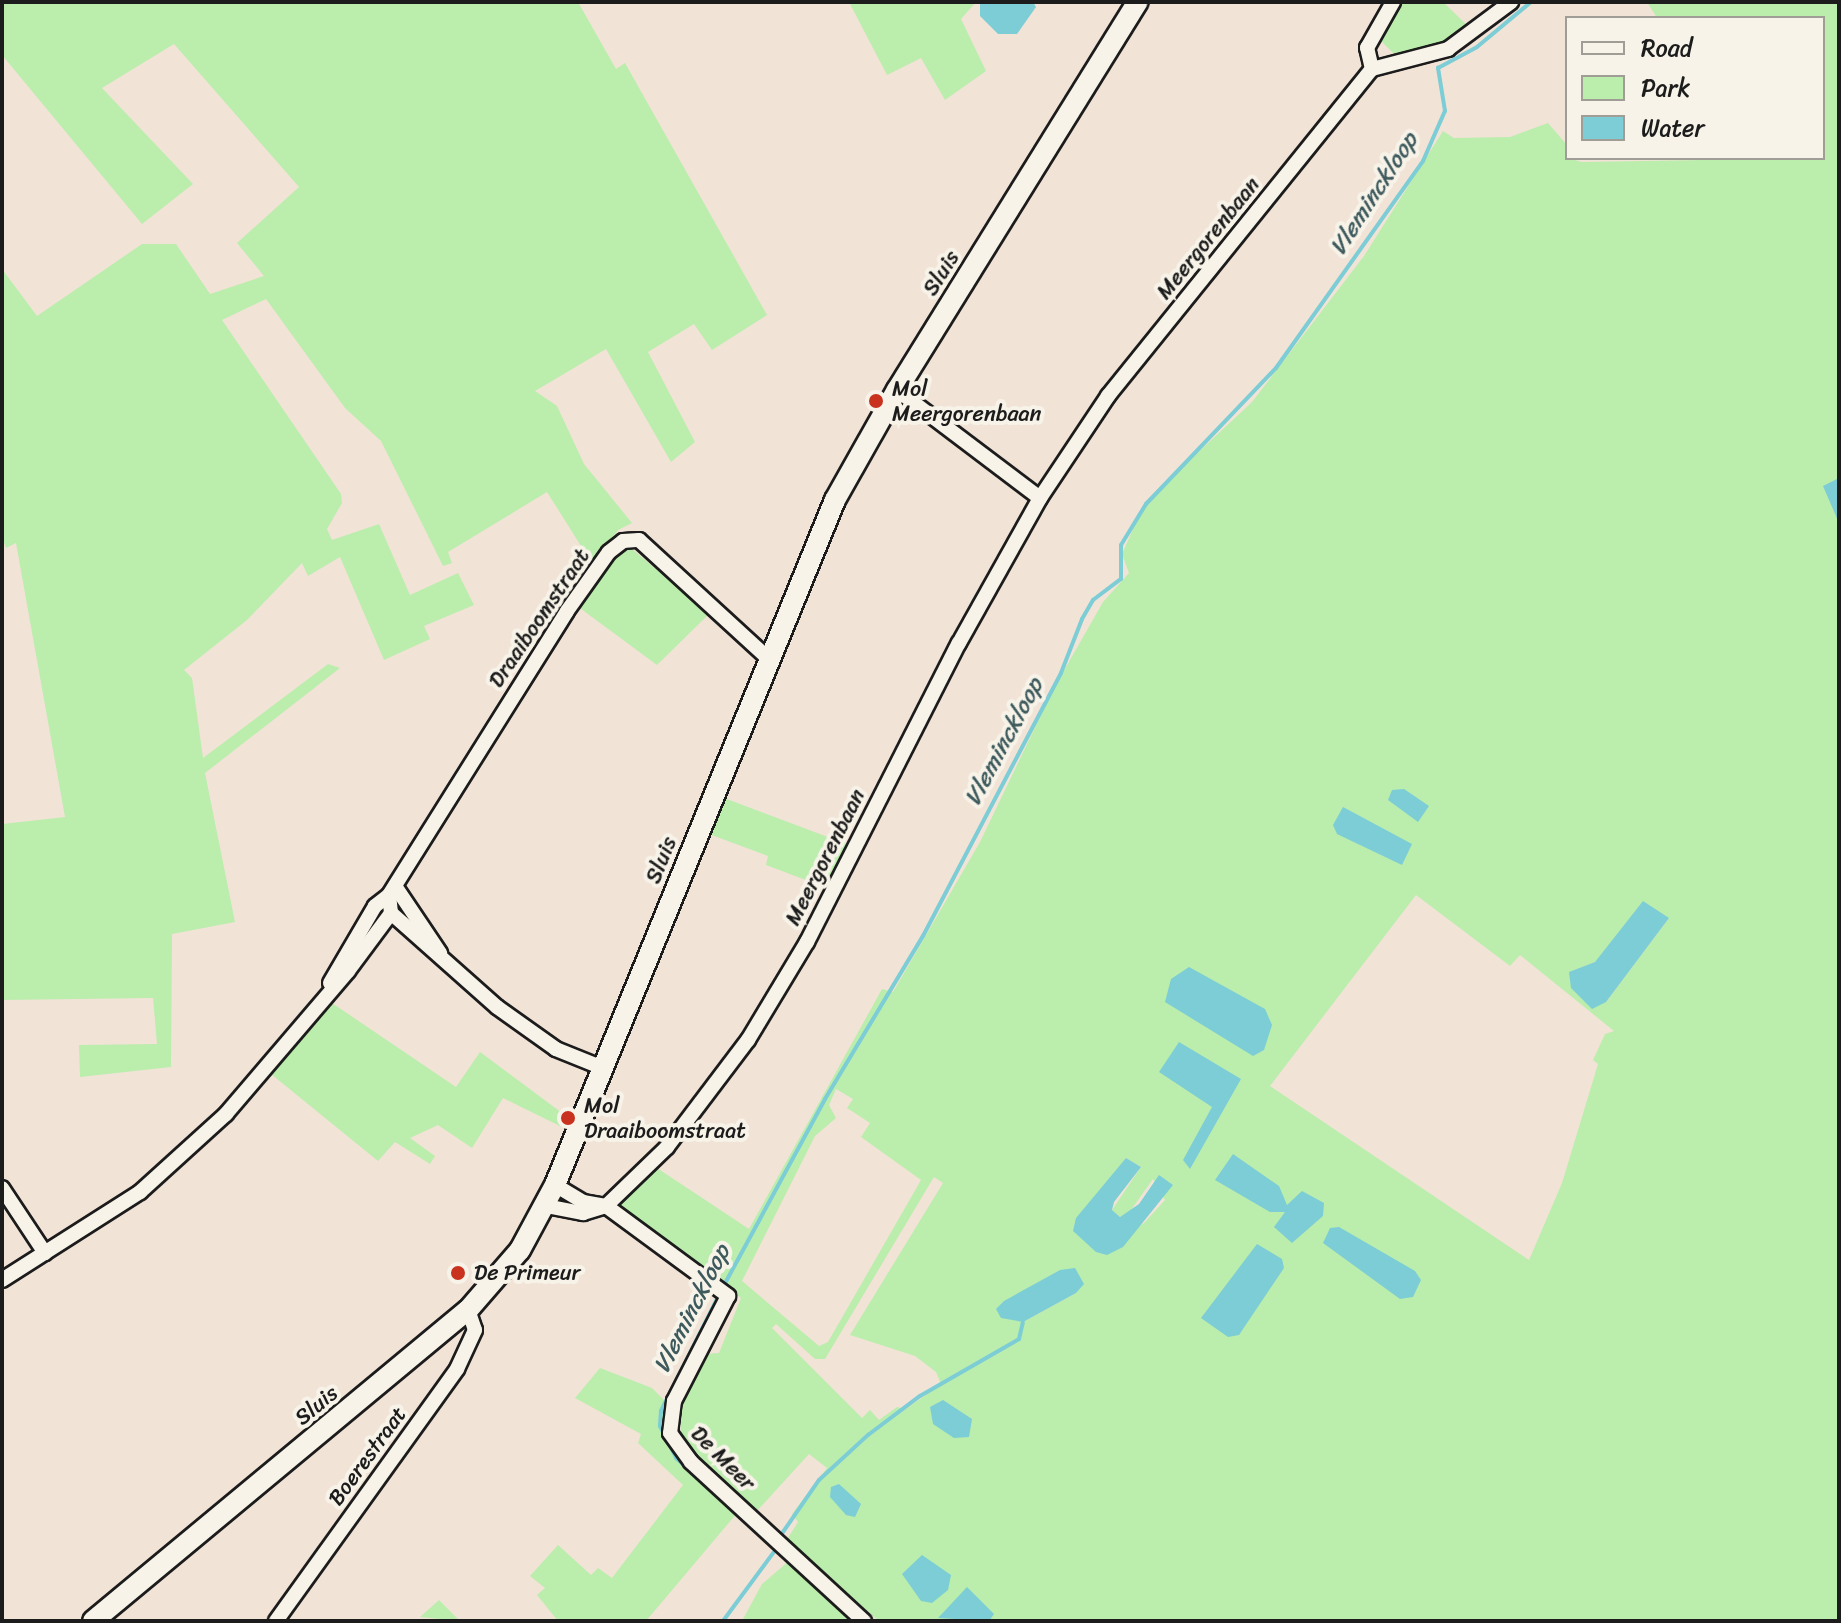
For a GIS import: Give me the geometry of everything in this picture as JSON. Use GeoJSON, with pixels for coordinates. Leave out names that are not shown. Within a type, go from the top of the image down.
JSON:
{"type":"FeatureCollection","features":[{"type":"Feature","properties":{"kind":"street","name":"Sluis"},"geometry":{"type":"LineString","coordinates":[[93,1621],[468,1310],[507,1268],[546,1206],[555,1185],[835,500],[897,390],[1138,2]]}},
{"type":"Feature","properties":{"kind":"street"},"geometry":{"type":"LineString","coordinates":[[1393,2],[1367,48],[1372,69],[1448,49],[1511,2]]}},
{"type":"Feature","properties":{"kind":"street","name":"Meergorenbaan"},"geometry":{"type":"LineString","coordinates":[[606,1206],[667,1147],[777,996],[959,643],[1040,498],[1108,396],[1372,69]]}},
{"type":"Feature","properties":{"kind":"street"},"geometry":{"type":"LineString","coordinates":[[897,390],[1040,498]]}},
{"type":"Feature","properties":{"kind":"street","name":"Draaiboomstraat"},"geometry":{"type":"LineString","coordinates":[[320,1001],[375,906],[392,890],[567,611],[609,552],[623,541],[639,540],[768,658]]}},
{"type":"Feature","properties":{"kind":"street"},"geometry":{"type":"LineString","coordinates":[[2,1280],[140,1192],[226,1114],[391,913],[392,890]]}},
{"type":"Feature","properties":{"kind":"street"},"geometry":{"type":"LineString","coordinates":[[392,890],[440,953]]}},
{"type":"Feature","properties":{"kind":"street"},"geometry":{"type":"LineString","coordinates":[[391,913],[528,1030],[556,1049],[603,1068]]}},
{"type":"Feature","properties":{"kind":"street"},"geometry":{"type":"LineString","coordinates":[[555,1185],[583,1202],[606,1206]]}},
{"type":"Feature","properties":{"kind":"street"},"geometry":{"type":"LineString","coordinates":[[2,1188],[45,1253]]}},
{"type":"Feature","properties":{"kind":"street"},"geometry":{"type":"LineString","coordinates":[[546,1206],[583,1213],[606,1206]]}},
{"type":"Feature","properties":{"kind":"street","name":"De Meer"},"geometry":{"type":"LineString","coordinates":[[606,1206],[728,1296],[671,1409],[670,1433],[677,1449],[864,1621]]}},
{"type":"Feature","properties":{"kind":"street","name":"Boerestraat"},"geometry":{"type":"LineString","coordinates":[[276,1621],[457,1369],[475,1330],[468,1310]]}},
{"type":"Feature","properties":{"kind":"green space"},"geometry":{"type":"Polygon","coordinates":[[[2,2],[578,2],[616,69],[625,63],[767,315],[712,350],[694,324],[648,352],[695,442],[671,462],[606,349],[535,391],[557,406],[584,464],[632,523],[618,530],[593,565],[547,492],[448,552],[452,563],[443,566],[381,441],[345,408],[266,299],[222,320],[341,494],[342,503],[327,529],[332,540],[379,524],[410,595],[458,573],[474,605],[424,626],[430,639],[384,660],[340,557],[308,576],[302,563],[247,620],[184,670],[192,678],[203,758],[328,664],[340,668],[205,773],[235,922],[172,934],[171,1067],[80,1077],[79,1045],[157,1044],[153,998],[2,1000],[2,824],[65,817],[16,543],[6,548],[2,536],[2,269],[37,316],[142,244],[176,244],[210,294],[264,276],[237,243],[299,187],[174,44],[102,88],[193,184],[142,224],[2,55],[2,2]]]}},
{"type":"Feature","properties":{"kind":"green space"},"geometry":{"type":"Polygon","coordinates":[[[849,2],[976,2],[961,19],[986,71],[945,100],[921,58],[887,75],[849,2]]]}},
{"type":"Feature","properties":{"kind":"green space"},"geometry":{"type":"Polygon","coordinates":[[[1401,2],[1443,2],[1468,26],[1448,40],[1398,58],[1380,40],[1401,2]]]}},
{"type":"Feature","properties":{"kind":"green space"},"geometry":{"type":"Polygon","coordinates":[[[1647,2],[1839,2],[1839,1621],[879,1621],[786,1541],[798,1522],[792,1514],[827,1468],[809,1454],[756,1512],[689,1446],[681,1434],[679,1404],[705,1354],[719,1353],[741,1298],[622,1211],[621,1205],[657,1168],[749,1229],[882,989],[893,992],[980,842],[1054,688],[1103,602],[1129,573],[1122,554],[1145,502],[1252,402],[1364,256],[1443,131],[1454,138],[1510,137],[1548,123],[1565,143],[1565,160],[1825,160],[1825,16],[1656,16],[1647,2]],[[1416,895],[1270,1086],[1529,1260],[1562,1183],[1598,1064],[1593,1060],[1605,1034],[1614,1031],[1520,955],[1510,966],[1416,895]],[[1669,918],[1595,962],[1570,972],[1606,1002],[1669,918]],[[836,1089],[829,1105],[836,1118],[815,1136],[742,1281],[819,1346],[828,1342],[921,1180],[861,1137],[870,1123],[847,1108],[853,1099],[836,1089]],[[1126,1158],[1096,1252],[1144,1223],[1165,1200],[1153,1179],[1131,1210],[1120,1217],[1112,1210],[1141,1167],[1126,1158]],[[934,1177],[825,1359],[815,1359],[776,1324],[772,1328],[862,1418],[870,1410],[879,1420],[897,1407],[906,1409],[941,1384],[936,1372],[915,1356],[850,1335],[943,1183],[934,1177]],[[1060,1270],[1018,1296],[1023,1322],[1076,1293],[1060,1270]]]}},
{"type":"Feature","properties":{"kind":"green space"},"geometry":{"type":"Polygon","coordinates":[[[631,548],[709,614],[657,665],[577,606],[618,552],[631,548]]]}},
{"type":"Feature","properties":{"kind":"green space"},"geometry":{"type":"Polygon","coordinates":[[[724,798],[849,845],[827,888],[766,865],[768,856],[709,834],[724,798]]]}},
{"type":"Feature","properties":{"kind":"green space"},"geometry":{"type":"Polygon","coordinates":[[[329,1001],[456,1087],[480,1052],[570,1119],[566,1129],[503,1098],[472,1148],[438,1125],[410,1138],[435,1156],[430,1164],[395,1142],[378,1161],[271,1074],[329,1001]]]}},
{"type":"Feature","properties":{"kind":"green space"},"geometry":{"type":"Polygon","coordinates":[[[600,1368],[652,1388],[668,1404],[667,1430],[738,1512],[646,1621],[558,1621],[537,1595],[545,1588],[530,1576],[558,1545],[591,1575],[598,1568],[612,1578],[683,1485],[638,1443],[641,1434],[575,1398],[600,1368]]]}},
{"type":"Feature","properties":{"kind":"green space"},"geometry":{"type":"Polygon","coordinates":[[[789,1561],[851,1621],[742,1621],[762,1584],[789,1561]]]}},
{"type":"Feature","properties":{"kind":"green space"},"geometry":{"type":"Polygon","coordinates":[[[439,1600],[460,1621],[420,1617],[439,1600]]]}},
{"type":"Feature","properties":{"kind":"water"},"geometry":{"type":"Polygon","coordinates":[[[980,2],[1033,2],[1036,7],[1017,34],[998,34],[980,16],[980,2]]]}},
{"type":"Feature","properties":{"kind":"water"},"geometry":{"type":"Polygon","coordinates":[[[1839,478],[1839,523],[1823,486],[1839,478]]]}},
{"type":"Feature","properties":{"kind":"water"},"geometry":{"type":"Polygon","coordinates":[[[1404,789],[1429,806],[1418,822],[1388,800],[1392,790],[1404,789]]]}},
{"type":"Feature","properties":{"kind":"water"},"geometry":{"type":"Polygon","coordinates":[[[1343,807],[1412,844],[1402,865],[1337,834],[1333,825],[1343,807]]]}},
{"type":"Feature","properties":{"kind":"water"},"geometry":{"type":"Polygon","coordinates":[[[1643,901],[1669,918],[1606,1002],[1592,1009],[1571,988],[1569,972],[1595,962],[1643,901]]]}},
{"type":"Feature","properties":{"kind":"water"},"geometry":{"type":"Polygon","coordinates":[[[1189,967],[1265,1009],[1272,1025],[1264,1050],[1253,1056],[1165,1002],[1171,979],[1189,967]]]}},
{"type":"Feature","properties":{"kind":"water"},"geometry":{"type":"Polygon","coordinates":[[[1179,1042],[1241,1079],[1190,1169],[1183,1160],[1212,1107],[1159,1072],[1179,1042]]]}},
{"type":"Feature","properties":{"kind":"water"},"geometry":{"type":"Polygon","coordinates":[[[1233,1154],[1279,1186],[1287,1205],[1302,1191],[1324,1203],[1323,1216],[1292,1243],[1274,1227],[1285,1212],[1270,1212],[1215,1180],[1233,1154]]]}},
{"type":"Feature","properties":{"kind":"water"},"geometry":{"type":"Polygon","coordinates":[[[1126,1158],[1141,1167],[1114,1202],[1112,1210],[1120,1217],[1139,1204],[1159,1175],[1173,1185],[1123,1247],[1107,1255],[1096,1252],[1073,1231],[1076,1218],[1126,1158]]]}},
{"type":"Feature","properties":{"kind":"water"},"geometry":{"type":"Polygon","coordinates":[[[1339,1227],[1415,1271],[1421,1280],[1413,1297],[1400,1299],[1323,1243],[1330,1228],[1339,1227]]]}},
{"type":"Feature","properties":{"kind":"water"},"geometry":{"type":"Polygon","coordinates":[[[1257,1244],[1282,1259],[1284,1268],[1239,1335],[1228,1337],[1201,1318],[1257,1244]]]}},
{"type":"Feature","properties":{"kind":"water"},"geometry":{"type":"Polygon","coordinates":[[[1075,1268],[1084,1284],[1076,1293],[1023,1322],[1001,1318],[996,1309],[1004,1301],[1060,1270],[1075,1268]]]}},
{"type":"Feature","properties":{"kind":"water"},"geometry":{"type":"Polygon","coordinates":[[[943,1400],[972,1419],[969,1437],[954,1438],[933,1424],[930,1407],[943,1400]]]}},
{"type":"Feature","properties":{"kind":"water"},"geometry":{"type":"Polygon","coordinates":[[[839,1484],[861,1504],[855,1517],[846,1515],[830,1497],[831,1487],[839,1484]]]}},
{"type":"Feature","properties":{"kind":"water"},"geometry":{"type":"Polygon","coordinates":[[[922,1555],[951,1575],[948,1590],[932,1603],[921,1601],[902,1574],[922,1555]]]}},
{"type":"Feature","properties":{"kind":"water"},"geometry":{"type":"Polygon","coordinates":[[[967,1587],[994,1614],[989,1621],[938,1618],[967,1587]]]}},
{"type":"Feature","properties":{"kind":"waterway","name":"Vleminckloop"},"geometry":{"type":"LineString","coordinates":[[723,1287],[825,1099],[923,936],[1061,673],[1082,619],[1093,600],[1121,579],[1121,545],[1146,504],[1276,368],[1423,161],[1445,111],[1438,68],[1477,47],[1531,2]]}},
{"type":"Feature","properties":{"kind":"waterway","name":"Vleminckloop"},"geometry":{"type":"LineString","coordinates":[[719,1295],[661,1411],[660,1426],[676,1458],[752,1526]]}},
{"type":"Feature","properties":{"kind":"waterway"},"geometry":{"type":"LineString","coordinates":[[783,1532],[819,1480],[868,1435],[920,1396],[1019,1339],[1023,1322]]}},
{"type":"Feature","properties":{"kind":"waterway","name":"Vleminckloop"},"geometry":{"type":"LineString","coordinates":[[767,1541],[775,1549]]}},
{"type":"Feature","properties":{"kind":"waterway","name":"Vleminckloop"},"geometry":{"type":"LineString","coordinates":[[723,1621],[776,1549]]}},
{"type":"Feature","properties":{"kind":"place","name":"Mol Meergorenbaan"},"geometry":{"type":"Point","coordinates":[876,401]}},
{"type":"Feature","properties":{"kind":"place","name":"Mol Draaiboomstraat"},"geometry":{"type":"Point","coordinates":[568,1118]}},
{"type":"Feature","properties":{"kind":"place","name":"De Primeur"},"geometry":{"type":"Point","coordinates":[458,1273]}}]}
